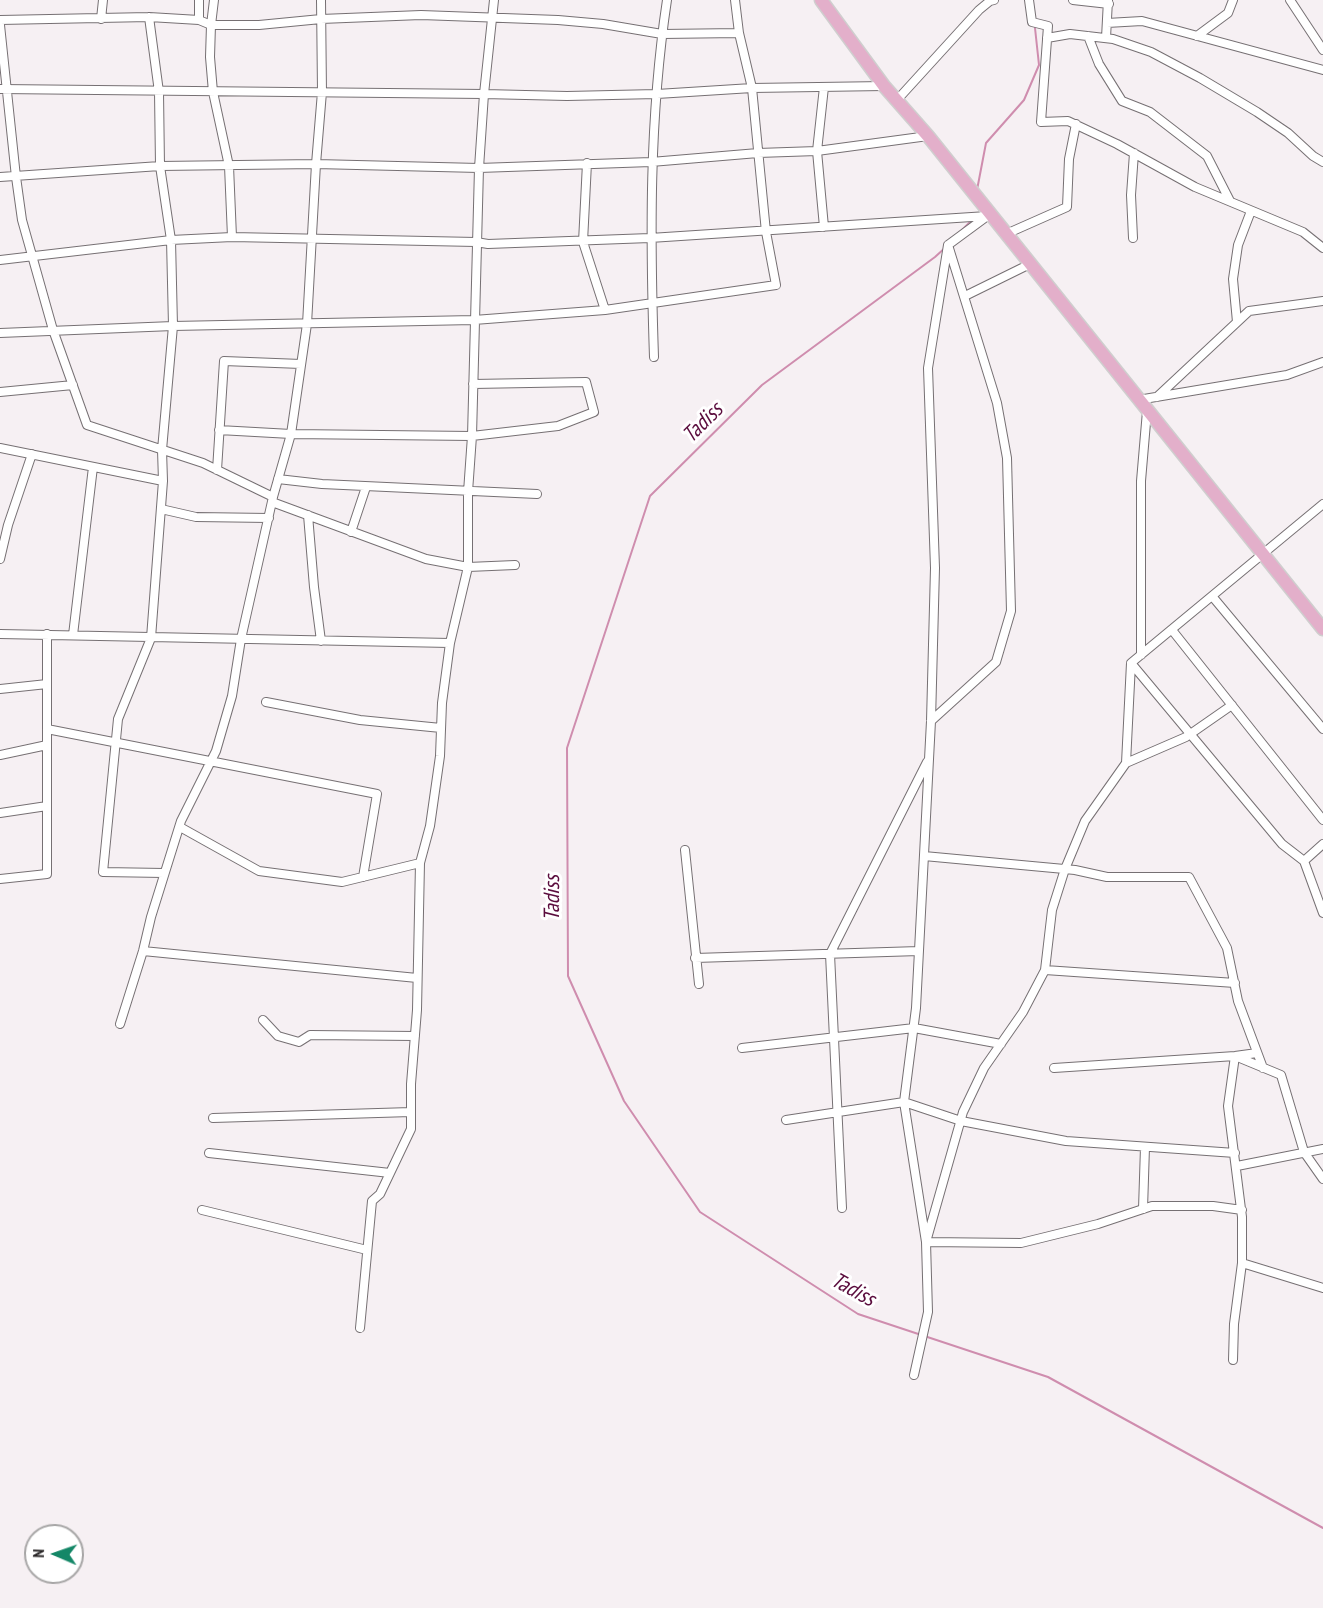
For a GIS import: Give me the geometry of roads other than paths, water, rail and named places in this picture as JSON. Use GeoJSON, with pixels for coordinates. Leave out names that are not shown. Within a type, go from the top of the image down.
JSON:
{"type":"FeatureCollection","features":[{"type":"Feature","properties":{"kind":"main road"},"geometry":{"type":"LineString","coordinates":[[820,0],[884,86],[928,136],[988,215],[1006,234],[1323,629]]}},
{"type":"Feature","properties":{"kind":"street"},"geometry":{"type":"LineString","coordinates":[[101,19],[103,0]]}},
{"type":"Feature","properties":{"kind":"street"},"geometry":{"type":"LineString","coordinates":[[199,0],[199,20]]}},
{"type":"Feature","properties":{"kind":"street"},"geometry":{"type":"LineString","coordinates":[[214,0],[210,57],[213,92],[229,166],[232,237]]}},
{"type":"Feature","properties":{"kind":"street"},"geometry":{"type":"LineString","coordinates":[[120,1024],[164,873],[180,827],[216,751],[232,696],[241,639],[272,499],[291,434],[307,324],[322,92],[321,0]]}},
{"type":"Feature","properties":{"kind":"street"},"geometry":{"type":"LineString","coordinates":[[360,1328],[372,1201],[380,1194],[411,1129],[420,863],[430,826],[440,756],[442,703],[450,643],[468,567],[468,492],[472,436],[479,168],[494,0]]}},
{"type":"Feature","properties":{"kind":"street"},"geometry":{"type":"LineString","coordinates":[[654,357],[650,238],[651,162],[667,0]]}},
{"type":"Feature","properties":{"kind":"street"},"geometry":{"type":"LineString","coordinates":[[0,333],[173,326],[474,320],[605,310],[776,285],[766,232],[752,88],[739,33],[735,0]]}},
{"type":"Feature","properties":{"kind":"street"},"geometry":{"type":"LineString","coordinates":[[897,100],[979,10],[994,0]]}},
{"type":"Feature","properties":{"kind":"street"},"geometry":{"type":"LineString","coordinates":[[1029,0],[1032,22],[1048,26],[1041,122],[1068,121],[1076,124],[1195,187],[1303,232],[1323,248]]}},
{"type":"Feature","properties":{"kind":"street"},"geometry":{"type":"LineString","coordinates":[[1073,0],[1109,2],[1106,38]]}},
{"type":"Feature","properties":{"kind":"street"},"geometry":{"type":"LineString","coordinates":[[1197,36],[1227,13],[1233,0]]}},
{"type":"Feature","properties":{"kind":"street"},"geometry":{"type":"LineString","coordinates":[[1290,0],[1319,39],[1323,50]]}},
{"type":"Feature","properties":{"kind":"street"},"geometry":{"type":"LineString","coordinates":[[0,20],[149,17],[199,20],[211,25],[259,25],[321,19],[421,15],[542,19],[592,23],[662,34],[739,33]]}},
{"type":"Feature","properties":{"kind":"street"},"geometry":{"type":"LineString","coordinates":[[149,17],[159,92],[160,166],[171,240],[173,326],[162,450],[163,481],[151,638],[118,719],[103,872],[164,873]]}},
{"type":"Feature","properties":{"kind":"street"},"geometry":{"type":"LineString","coordinates":[[1107,23],[1142,21],[1323,70]]}},
{"type":"Feature","properties":{"kind":"street"},"geometry":{"type":"LineString","coordinates":[[0,25],[3,89],[22,220],[54,330],[87,425],[203,463],[308,515],[426,559],[468,567],[515,565]]}},
{"type":"Feature","properties":{"kind":"street"},"geometry":{"type":"LineString","coordinates":[[1047,38],[1070,34],[1106,38],[1151,52],[1200,78],[1280,128],[1323,162]]}},
{"type":"Feature","properties":{"kind":"street"},"geometry":{"type":"LineString","coordinates":[[1088,36],[1099,64],[1122,101],[1150,112],[1207,156],[1230,201]]}},
{"type":"Feature","properties":{"kind":"street"},"geometry":{"type":"LineString","coordinates":[[3,89],[567,96],[657,94],[752,88],[884,86]]}},
{"type":"Feature","properties":{"kind":"street"},"geometry":{"type":"LineString","coordinates":[[824,87],[817,151],[824,227]]}},
{"type":"Feature","properties":{"kind":"street"},"geometry":{"type":"LineString","coordinates":[[1006,234],[1067,207],[1068,159],[1076,124]]}},
{"type":"Feature","properties":{"kind":"street"},"geometry":{"type":"LineString","coordinates":[[0,177],[160,166],[316,164],[479,168],[651,162],[758,153],[817,151],[928,136]]}},
{"type":"Feature","properties":{"kind":"street"},"geometry":{"type":"LineString","coordinates":[[1133,238],[1131,195],[1134,153]]}},
{"type":"Feature","properties":{"kind":"street"},"geometry":{"type":"LineString","coordinates":[[587,164],[583,242],[605,310]]}},
{"type":"Feature","properties":{"kind":"street"},"geometry":{"type":"LineString","coordinates":[[1237,322],[1233,279],[1238,245],[1251,211]]}},
{"type":"Feature","properties":{"kind":"street"},"geometry":{"type":"LineString","coordinates":[[0,260],[171,240],[232,237],[488,244],[583,242],[766,232],[988,215]]}},
{"type":"Feature","properties":{"kind":"street"},"geometry":{"type":"LineString","coordinates":[[914,1375],[928,1312],[926,1242],[904,1102],[914,1028],[932,721],[935,568],[928,368],[948,245],[988,215]]}},
{"type":"Feature","properties":{"kind":"street"},"geometry":{"type":"LineString","coordinates":[[932,721],[996,662],[1011,611],[1007,458],[997,403],[948,245]]}},
{"type":"Feature","properties":{"kind":"street"},"geometry":{"type":"LineString","coordinates":[[965,296],[1030,264]]}},
{"type":"Feature","properties":{"kind":"street"},"geometry":{"type":"LineString","coordinates":[[1157,396],[1249,311],[1323,301]]}},
{"type":"Feature","properties":{"kind":"street"},"geometry":{"type":"LineString","coordinates":[[217,470],[224,361],[301,364]]}},
{"type":"Feature","properties":{"kind":"street"},"geometry":{"type":"LineString","coordinates":[[1138,400],[1287,375],[1323,362]]}},
{"type":"Feature","properties":{"kind":"street"},"geometry":{"type":"LineString","coordinates":[[219,430],[291,434],[472,436],[558,426],[594,412],[586,382],[473,384]]}},
{"type":"Feature","properties":{"kind":"street"},"geometry":{"type":"LineString","coordinates":[[0,392],[72,385]]}},
{"type":"Feature","properties":{"kind":"street"},"geometry":{"type":"LineString","coordinates":[[1142,655],[1142,481],[1147,411]]}},
{"type":"Feature","properties":{"kind":"street"},"geometry":{"type":"LineString","coordinates":[[0,448],[163,481]]}},
{"type":"Feature","properties":{"kind":"street"},"geometry":{"type":"LineString","coordinates":[[0,559],[8,525],[32,454]]}},
{"type":"Feature","properties":{"kind":"street"},"geometry":{"type":"LineString","coordinates":[[73,634],[93,466]]}},
{"type":"Feature","properties":{"kind":"street"},"geometry":{"type":"LineString","coordinates":[[278,479],[366,487],[537,494]]}},
{"type":"Feature","properties":{"kind":"street"},"geometry":{"type":"LineString","coordinates":[[351,532],[366,487]]}},
{"type":"Feature","properties":{"kind":"street"},"geometry":{"type":"LineString","coordinates":[[1131,663],[1323,504]]}},
{"type":"Feature","properties":{"kind":"street"},"geometry":{"type":"LineString","coordinates":[[161,509],[196,517],[269,518]]}},
{"type":"Feature","properties":{"kind":"street"},"geometry":{"type":"LineString","coordinates":[[308,515],[321,641]]}},
{"type":"Feature","properties":{"kind":"street"},"geometry":{"type":"LineString","coordinates":[[1212,596],[1323,729]]}},
{"type":"Feature","properties":{"kind":"street"},"geometry":{"type":"LineString","coordinates":[[1172,630],[1323,820]]}},
{"type":"Feature","properties":{"kind":"street"},"geometry":{"type":"LineString","coordinates":[[0,634],[450,643]]}},
{"type":"Feature","properties":{"kind":"street"},"geometry":{"type":"LineString","coordinates":[[0,879],[47,874],[47,634]]}},
{"type":"Feature","properties":{"kind":"street"},"geometry":{"type":"LineString","coordinates":[[1131,663],[1282,844],[1304,861],[1323,913]]}},
{"type":"Feature","properties":{"kind":"street"},"geometry":{"type":"LineString","coordinates":[[1126,763],[1131,663]]}},
{"type":"Feature","properties":{"kind":"street"},"geometry":{"type":"LineString","coordinates":[[0,689],[47,684]]}},
{"type":"Feature","properties":{"kind":"street"},"geometry":{"type":"LineString","coordinates":[[266,702],[360,720],[441,728]]}},
{"type":"Feature","properties":{"kind":"street"},"geometry":{"type":"LineString","coordinates":[[926,1242],[961,1121],[984,1068],[1023,1012],[1045,970],[1052,910],[1065,869],[1085,821],[1126,763],[1191,734],[1232,705]]}},
{"type":"Feature","properties":{"kind":"street"},"geometry":{"type":"LineString","coordinates":[[47,729],[377,794],[363,877]]}},
{"type":"Feature","properties":{"kind":"street"},"geometry":{"type":"LineString","coordinates":[[0,755],[47,745]]}},
{"type":"Feature","properties":{"kind":"street"},"geometry":{"type":"LineString","coordinates":[[842,1208],[830,954],[929,758]]}},
{"type":"Feature","properties":{"kind":"street"},"geometry":{"type":"LineString","coordinates":[[0,813],[47,806]]}},
{"type":"Feature","properties":{"kind":"street"},"geometry":{"type":"LineString","coordinates":[[180,827],[259,871],[342,882],[420,863]]}},
{"type":"Feature","properties":{"kind":"street"},"geometry":{"type":"LineString","coordinates":[[1304,861],[1323,844]]}},
{"type":"Feature","properties":{"kind":"street"},"geometry":{"type":"LineString","coordinates":[[685,850],[699,984]]}},
{"type":"Feature","properties":{"kind":"street"},"geometry":{"type":"LineString","coordinates":[[924,855],[1065,869],[1107,877],[1189,877],[1227,948],[1238,1001],[1263,1068]]}},
{"type":"Feature","properties":{"kind":"street"},"geometry":{"type":"LineString","coordinates":[[143,951],[417,978]]}},
{"type":"Feature","properties":{"kind":"street"},"geometry":{"type":"LineString","coordinates":[[695,958],[919,951]]}},
{"type":"Feature","properties":{"kind":"street"},"geometry":{"type":"LineString","coordinates":[[1045,970],[1235,984]]}},
{"type":"Feature","properties":{"kind":"street"},"geometry":{"type":"LineString","coordinates":[[263,1020],[278,1036],[300,1042],[310,1035],[415,1036]]}},
{"type":"Feature","properties":{"kind":"street"},"geometry":{"type":"LineString","coordinates":[[742,1048],[914,1028],[1001,1044]]}},
{"type":"Feature","properties":{"kind":"street"},"geometry":{"type":"LineString","coordinates":[[1054,1068],[1257,1053]]}},
{"type":"Feature","properties":{"kind":"street"},"geometry":{"type":"LineString","coordinates":[[1235,1056],[1281,1075],[1304,1152],[1323,1179]]}},
{"type":"Feature","properties":{"kind":"street"},"geometry":{"type":"LineString","coordinates":[[1233,1360],[1234,1324],[1242,1263],[1242,1210],[1228,1106],[1235,1056]]}},
{"type":"Feature","properties":{"kind":"street"},"geometry":{"type":"LineString","coordinates":[[786,1120],[904,1102],[961,1121],[1066,1141],[1235,1153]]}},
{"type":"Feature","properties":{"kind":"street"},"geometry":{"type":"LineString","coordinates":[[213,1118],[411,1112]]}},
{"type":"Feature","properties":{"kind":"street"},"geometry":{"type":"LineString","coordinates":[[1143,1209],[1144,1147]]}},
{"type":"Feature","properties":{"kind":"street"},"geometry":{"type":"LineString","coordinates":[[1237,1166],[1323,1149]]}},
{"type":"Feature","properties":{"kind":"street"},"geometry":{"type":"LineString","coordinates":[[209,1153],[390,1173]]}},
{"type":"Feature","properties":{"kind":"street"},"geometry":{"type":"LineString","coordinates":[[926,1242],[1021,1243],[1098,1224],[1152,1206],[1213,1206],[1242,1210]]}},
{"type":"Feature","properties":{"kind":"street"},"geometry":{"type":"LineString","coordinates":[[202,1210],[367,1250]]}},
{"type":"Feature","properties":{"kind":"street"},"geometry":{"type":"LineString","coordinates":[[1242,1263],[1323,1287]]}},
{"type":"Feature","properties":{"kind":"waterway","name":"Tadiss"},"geometry":{"type":"LineString","coordinates":[[977,190],[986,143],[1024,100],[1039,65],[1035,28]]}},
{"type":"Feature","properties":{"kind":"waterway","name":"Tadiss"},"geometry":{"type":"LineString","coordinates":[[960,232],[971,221]]}},
{"type":"Feature","properties":{"kind":"waterway","name":"Tadiss"},"geometry":{"type":"LineString","coordinates":[[946,247],[762,385],[650,496],[567,748],[568,976],[624,1101],[700,1212],[858,1314],[1048,1377],[1323,1528]]}}]}
